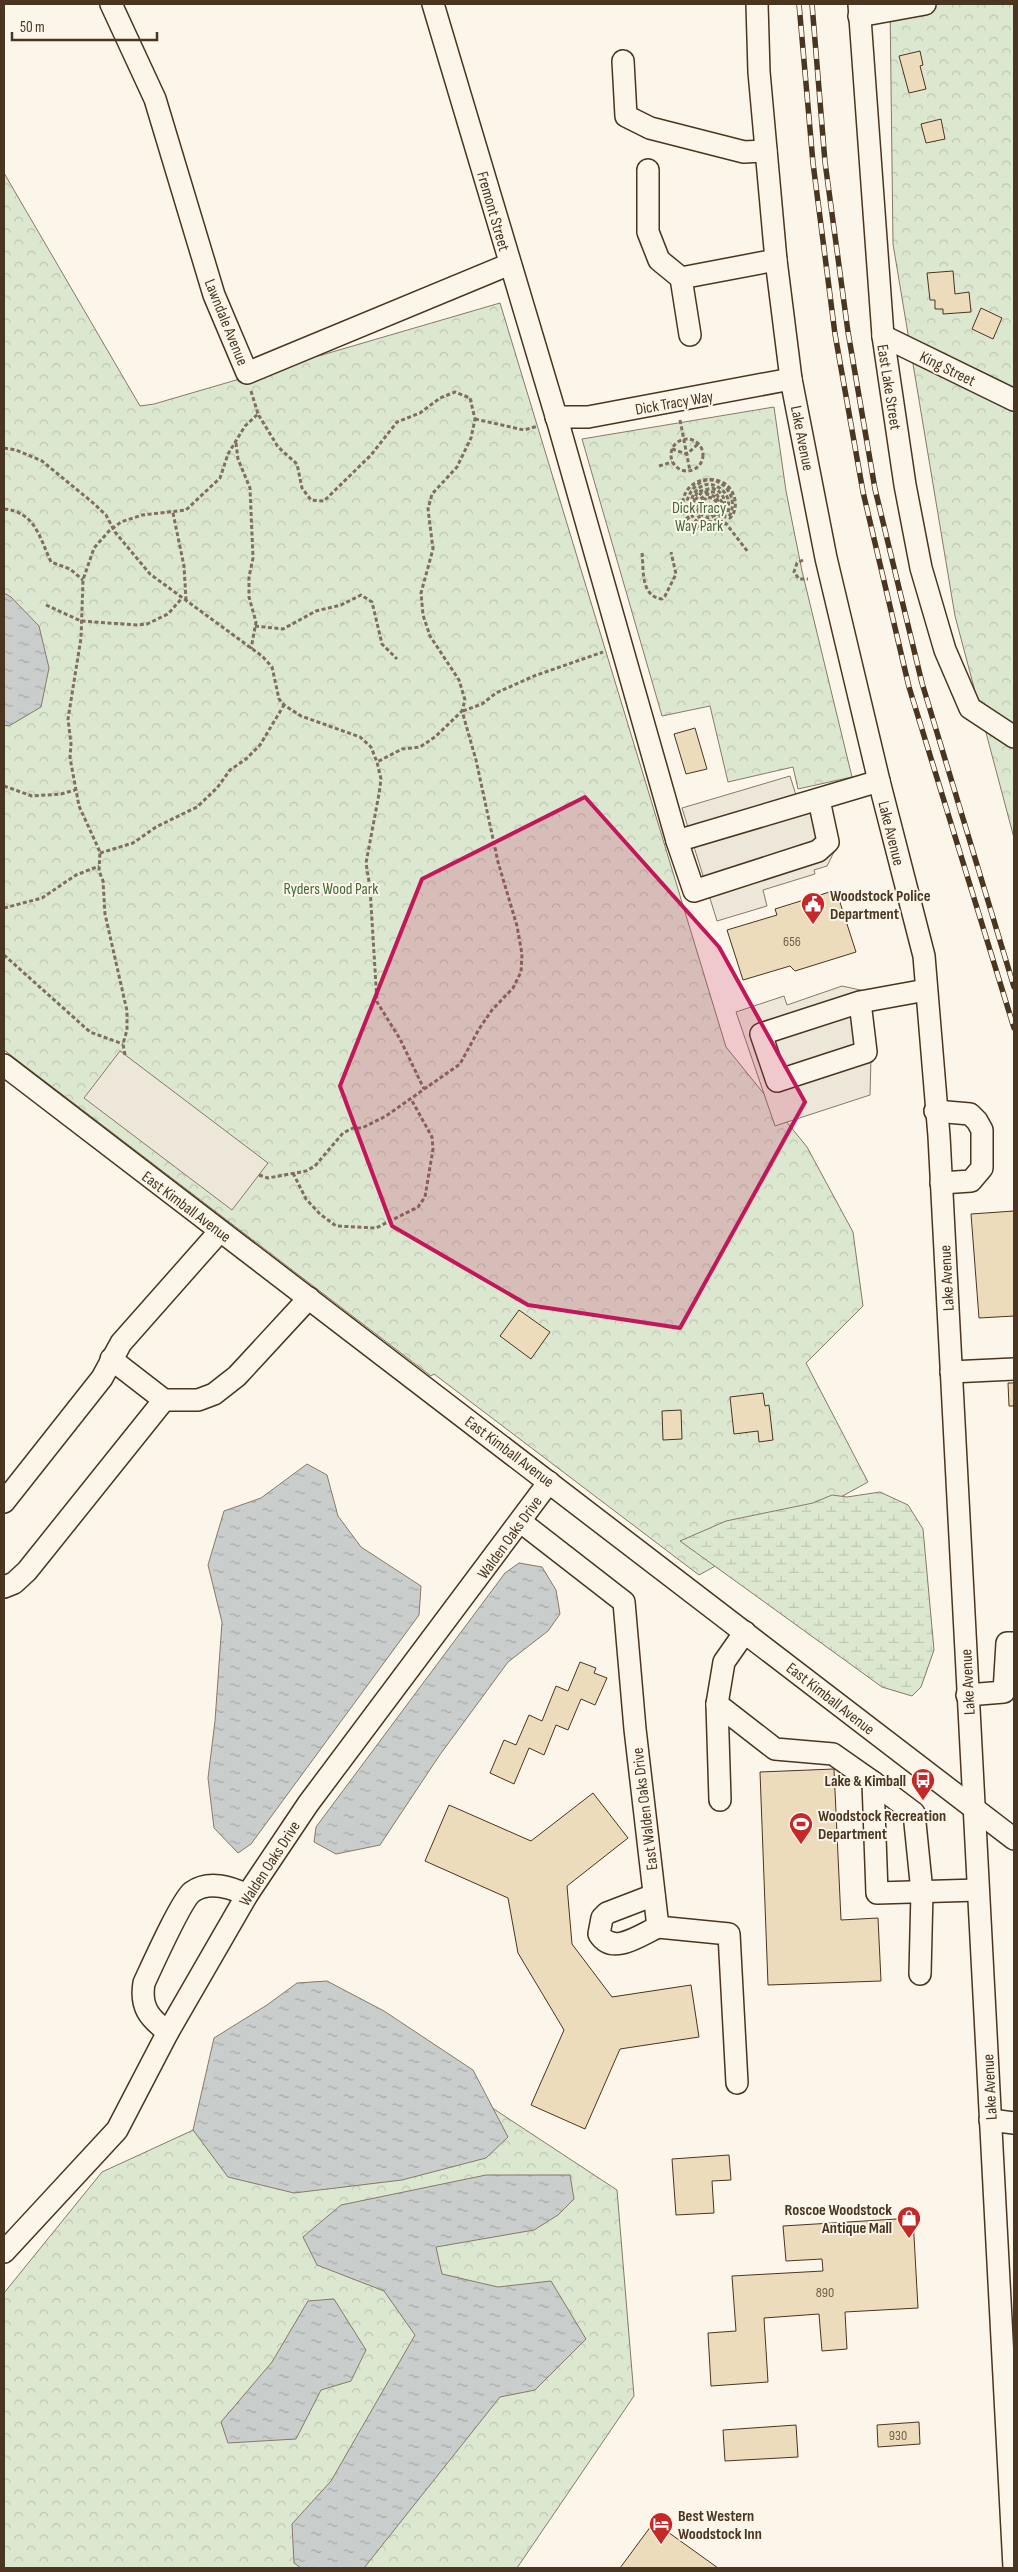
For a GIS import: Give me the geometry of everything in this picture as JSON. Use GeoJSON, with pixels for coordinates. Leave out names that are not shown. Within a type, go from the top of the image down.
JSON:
{"type":"FeatureCollection","features":[{"type":"Feature","properties":{"kind":"street","name":"Lawndale Avenue"},"geometry":{"type":"LineString","coordinates":[[111,4],[155,99],[214,295],[247,373],[510,264]]}},
{"type":"Feature","properties":{"kind":"street","name":"Fremont Street"},"geometry":{"type":"LineString","coordinates":[[433,4],[557,422],[677,841],[694,891],[818,851],[828,842],[819,800]]}},
{"type":"Feature","properties":{"kind":"street","name":"Lake Avenue"},"geometry":{"type":"LineString","coordinates":[[757,4],[759,72],[766,151],[776,260],[791,379],[826,558],[879,781],[924,956],[941,1183],[990,2120],[1007,2313],[1014,2568]]}},
{"type":"Feature","properties":{"kind":"street"},"geometry":{"type":"LineString","coordinates":[[859,10],[925,4]]}},
{"type":"Feature","properties":{"kind":"street","name":"East Lake Street"},"geometry":{"type":"LineString","coordinates":[[859,10],[883,336],[905,485],[921,568],[945,650],[970,708],[1012,733]]}},
{"type":"Feature","properties":{"kind":"street"},"geometry":{"type":"LineString","coordinates":[[623,61],[626,116],[650,128],[744,152],[766,151]]}},
{"type":"Feature","properties":{"kind":"street"},"geometry":{"type":"LineString","coordinates":[[648,170],[648,232],[659,260],[681,278],[690,336]]}},
{"type":"Feature","properties":{"kind":"street"},"geometry":{"type":"LineString","coordinates":[[681,278],[776,260]]}},
{"type":"Feature","properties":{"kind":"street","name":"King Street"},"geometry":{"type":"LineString","coordinates":[[883,336],[1014,400]]}},
{"type":"Feature","properties":{"kind":"street","name":"Dick Tracy Way"},"geometry":{"type":"LineString","coordinates":[[557,422],[791,379]]}},
{"type":"Feature","properties":{"kind":"street"},"geometry":{"type":"LineString","coordinates":[[677,841],[879,781]]}},
{"type":"Feature","properties":{"kind":"street"},"geometry":{"type":"LineString","coordinates":[[860,1002],[866,1052],[777,1081],[761,1034],[860,1002],[926,990]]}},
{"type":"Feature","properties":{"kind":"street","name":"East Kimball Avenue"},"geometry":{"type":"LineString","coordinates":[[4,1066],[1014,1839]]}},
{"type":"Feature","properties":{"kind":"street"},"geometry":{"type":"LineString","coordinates":[[935,1111],[970,1114],[982,1130],[982,1168],[971,1181],[941,1183]]}},
{"type":"Feature","properties":{"kind":"street"},"geometry":{"type":"LineString","coordinates":[[4,1502],[102,1378],[121,1343],[220,1231]]}},
{"type":"Feature","properties":{"kind":"street"},"geometry":{"type":"LineString","coordinates":[[111,1359],[164,1400],[198,1400],[214,1394],[237,1376],[309,1298]]}},
{"type":"Feature","properties":{"kind":"street"},"geometry":{"type":"LineString","coordinates":[[951,1372],[1014,1369]]}},
{"type":"Feature","properties":{"kind":"street"},"geometry":{"type":"LineString","coordinates":[[4,1587],[14,1583],[27,1571],[164,1400]]}},
{"type":"Feature","properties":{"kind":"street","name":"Walden Oaks Drive"},"geometry":{"type":"LineString","coordinates":[[4,2252],[117,2130],[168,2032],[247,1895],[308,1804],[521,1522],[549,1482]]}},
{"type":"Feature","properties":{"kind":"street","name":"East Walden Oaks Drive"},"geometry":{"type":"LineString","coordinates":[[521,1522],[624,1602],[635,1729],[658,1927]]}},
{"type":"Feature","properties":{"kind":"street"},"geometry":{"type":"LineString","coordinates":[[720,1800],[717,1704],[724,1662],[744,1632]]}},
{"type":"Feature","properties":{"kind":"street"},"geometry":{"type":"LineString","coordinates":[[967,1695],[1004,1692],[1007,1643],[1014,1643]]}},
{"type":"Feature","properties":{"kind":"street"},"geometry":{"type":"LineString","coordinates":[[717,1704],[775,1749],[833,1754],[914,1813],[922,1892],[920,1974]]}},
{"type":"Feature","properties":{"kind":"street"},"geometry":{"type":"LineString","coordinates":[[873,1782],[877,1893],[978,1890]]}},
{"type":"Feature","properties":{"kind":"street"},"geometry":{"type":"LineString","coordinates":[[168,2032],[147,2014],[142,1993],[144,1983],[187,1897],[201,1888],[223,1886],[247,1895]]}},
{"type":"Feature","properties":{"kind":"street"},"geometry":{"type":"LineString","coordinates":[[654,1895],[607,1913],[602,1918],[599,1934],[604,1941],[613,1945],[622,1944],[658,1927],[729,1934],[737,2083]]}},
{"type":"Feature","properties":{"kind":"street"},"geometry":{"type":"LineString","coordinates":[[990,2120],[1014,2123]]}},
{"type":"Feature","properties":{"kind":"path"},"geometry":{"type":"LineString","coordinates":[[125,1055],[123,1044],[127,1030],[127,1010],[105,914],[103,881],[99,866],[100,853],[78,806],[68,719],[81,622],[83,580],[94,548],[121,522],[142,515],[174,513],[186,510],[220,478],[228,454],[245,426],[258,414],[278,448],[297,464],[302,488],[312,500],[324,501],[371,456],[397,422],[420,412],[440,398],[456,392],[470,398],[476,419],[471,438],[457,467],[432,494],[428,509],[433,549],[421,593],[423,615],[430,636],[459,680],[465,700],[462,711],[476,760],[498,862],[517,926],[522,954],[521,972],[513,988],[492,1010],[478,1029],[460,1064],[386,1116],[362,1128],[353,1128],[343,1133],[314,1166],[306,1171],[268,1178],[259,1175]]}},
{"type":"Feature","properties":{"kind":"path"},"geometry":{"type":"LineString","coordinates":[[476,419],[524,430],[557,422]]}},
{"type":"Feature","properties":{"kind":"path"},"geometry":{"type":"LineString","coordinates":[[680,419],[690,471]]}},
{"type":"Feature","properties":{"kind":"path"},"geometry":{"type":"LineString","coordinates":[[684,439],[691,439],[698,443],[703,450],[702,461],[690,471],[680,470],[672,462],[672,449],[676,442],[684,439]]}},
{"type":"Feature","properties":{"kind":"path"},"geometry":{"type":"LineString","coordinates":[[236,443],[238,459],[250,488],[253,558],[249,577],[249,597],[255,615],[251,649]]}},
{"type":"Feature","properties":{"kind":"path"},"geometry":{"type":"LineString","coordinates":[[687,454],[698,443]]}},
{"type":"Feature","properties":{"kind":"path"},"geometry":{"type":"LineString","coordinates":[[4,448],[16,450],[42,462],[92,502],[106,515],[113,528],[150,574],[262,656],[272,668],[279,698],[284,705],[301,716],[360,737],[371,747],[381,779],[366,863],[370,888],[377,1002],[400,1039],[424,1089]]}},
{"type":"Feature","properties":{"kind":"path"},"geometry":{"type":"LineString","coordinates":[[672,449],[687,454]]}},
{"type":"Feature","properties":{"kind":"path"},"geometry":{"type":"LineString","coordinates":[[659,466],[672,462]]}},
{"type":"Feature","properties":{"kind":"path"},"geometry":{"type":"LineString","coordinates":[[710,505],[718,506],[722,502],[715,492],[702,492],[696,499],[697,512],[709,518],[718,514],[708,515],[702,513],[698,507],[699,500],[707,494],[717,497],[718,503],[712,498],[707,497],[701,504],[705,511],[716,510],[720,512],[720,518],[712,522],[701,520],[692,507],[697,492],[712,488],[722,494],[725,499],[725,516],[730,518],[733,514],[735,506],[733,493],[725,483],[717,479],[708,478],[692,484],[683,499],[685,516],[690,523],[702,530],[715,530],[724,526],[724,524],[708,528],[697,524],[687,513],[686,498],[692,488],[705,482],[716,482],[726,488],[732,503],[730,515],[728,514],[729,506],[726,493],[716,486],[709,485],[696,489],[692,494],[689,501],[691,514],[701,523],[708,525],[724,521],[748,552]]}},
{"type":"Feature","properties":{"kind":"path"},"geometry":{"type":"LineString","coordinates":[[4,509],[16,510],[27,516],[51,562],[70,569],[83,580]]}},
{"type":"Feature","properties":{"kind":"path"},"geometry":{"type":"LineString","coordinates":[[46,605],[81,622],[147,624],[168,614],[184,600],[184,566],[174,513]]}},
{"type":"Feature","properties":{"kind":"path"},"geometry":{"type":"LineString","coordinates":[[642,553],[646,589],[656,598],[662,599],[666,596],[676,574],[676,567],[671,552]]}},
{"type":"Feature","properties":{"kind":"path"},"geometry":{"type":"LineString","coordinates":[[803,560],[797,563],[794,572],[800,579],[808,579]]}},
{"type":"Feature","properties":{"kind":"path"},"geometry":{"type":"LineString","coordinates":[[255,626],[283,629],[316,611],[341,605],[361,595],[372,602],[382,644],[397,659]]}},
{"type":"Feature","properties":{"kind":"path"},"geometry":{"type":"LineString","coordinates":[[377,762],[402,749],[420,747],[436,737],[462,711],[482,704],[496,693],[534,676],[610,651]]}},
{"type":"Feature","properties":{"kind":"path"},"geometry":{"type":"LineString","coordinates":[[100,853],[133,843],[156,827],[197,807],[217,788],[230,770],[260,744],[284,705]]}},
{"type":"Feature","properties":{"kind":"path"},"geometry":{"type":"LineString","coordinates":[[4,786],[32,796],[60,794],[75,790]]}},
{"type":"Feature","properties":{"kind":"path"},"geometry":{"type":"LineString","coordinates":[[4,908],[42,898],[76,875],[99,866]]}},
{"type":"Feature","properties":{"kind":"path"},"geometry":{"type":"LineString","coordinates":[[4,955],[90,1032],[123,1044]]}},
{"type":"Feature","properties":{"kind":"path"},"geometry":{"type":"LineString","coordinates":[[293,1172],[306,1199],[320,1214],[336,1226],[376,1228],[418,1207],[425,1197],[433,1149],[432,1137],[411,1098]]}},
{"type":"Feature","properties":{"kind":"highlighted area"},"geometry":{"type":"Polygon","coordinates":[[[585,797],[719,947],[805,1102],[680,1328],[528,1305],[392,1226],[340,1086],[422,879],[585,797]]]}},
{"type":"Feature","properties":{"kind":"green space"},"geometry":{"type":"Polygon","coordinates":[[[890,4],[1014,4],[1014,838],[955,616],[893,244],[890,4]]]}},
{"type":"Feature","properties":{"kind":"green space","name":"Ryders Wood Park"},"geometry":{"type":"Polygon","coordinates":[[[4,173],[140,406],[154,404],[500,303],[726,1047],[807,1147],[853,1232],[863,1306],[806,1363],[868,1482],[699,1575],[434,1374],[431,1376],[4,1050],[4,173]]]}},
{"type":"Feature","properties":{"kind":"green space","name":"Dick Tracy Way Park"},"geometry":{"type":"Polygon","coordinates":[[[774,407],[786,491],[802,571],[852,777],[798,789],[793,767],[728,782],[710,706],[662,716],[582,439],[774,407]]]}},
{"type":"Feature","properties":{"kind":"green space"},"geometry":{"type":"Polygon","coordinates":[[[880,1492],[908,1505],[923,1529],[934,1650],[921,1687],[912,1696],[882,1687],[680,1541],[726,1521],[813,1503],[832,1495],[847,1497],[880,1492]]]}},
{"type":"Feature","properties":{"kind":"green space"},"geometry":{"type":"Polygon","coordinates":[[[389,2040],[617,2190],[634,2396],[517,2568],[4,2568],[4,2293],[102,2172],[389,2040]]]}},
{"type":"Feature","properties":{"kind":"shaded area"},"geometry":{"type":"Polygon","coordinates":[[[790,776],[796,795],[821,788],[838,844],[827,866],[814,870],[815,874],[763,890],[767,906],[717,921],[682,808],[790,776]]]}},
{"type":"Feature","properties":{"kind":"shaded area"},"geometry":{"type":"Polygon","coordinates":[[[842,986],[865,991],[872,1020],[870,1095],[775,1126],[736,1012],[784,996],[787,1005],[842,986]]]}},
{"type":"Feature","properties":{"kind":"shaded area"},"geometry":{"type":"Polygon","coordinates":[[[120,1051],[268,1163],[232,1210],[84,1098],[120,1051]]]}},
{"type":"Feature","properties":{"kind":"water"},"geometry":{"type":"Polygon","coordinates":[[[4,593],[11,597],[39,626],[49,668],[41,707],[9,726],[4,725],[4,593]]]}},
{"type":"Feature","properties":{"kind":"water"},"geometry":{"type":"Polygon","coordinates":[[[307,1464],[327,1475],[338,1516],[361,1547],[421,1586],[419,1615],[251,1844],[238,1853],[214,1828],[208,1778],[215,1721],[222,1622],[208,1565],[224,1511],[261,1498],[307,1464]]]}},
{"type":"Feature","properties":{"kind":"water"},"geometry":{"type":"Polygon","coordinates":[[[519,1563],[542,1567],[556,1590],[560,1614],[548,1631],[508,1662],[439,1756],[380,1845],[336,1854],[314,1842],[316,1827],[505,1573],[519,1563]]]}},
{"type":"Feature","properties":{"kind":"water"},"geometry":{"type":"Polygon","coordinates":[[[327,1981],[384,2011],[473,2070],[508,2137],[486,2158],[402,2180],[294,2193],[228,2177],[193,2130],[214,2038],[267,2005],[297,1983],[327,1981]]]}},
{"type":"Feature","properties":{"kind":"water"},"geometry":{"type":"Polygon","coordinates":[[[486,2175],[570,2175],[574,2199],[558,2215],[534,2230],[436,2247],[442,2274],[498,2287],[551,2281],[586,2339],[535,2390],[500,2397],[364,2568],[301,2568],[294,2563],[292,2524],[331,2481],[415,2335],[384,2291],[317,2265],[303,2237],[341,2205],[486,2175]]]}},
{"type":"Feature","properties":{"kind":"water"},"geometry":{"type":"Polygon","coordinates":[[[334,2299],[366,2350],[351,2381],[321,2390],[296,2439],[228,2443],[221,2422],[272,2362],[308,2301],[334,2299]]]}},
{"type":"Feature","properties":{"kind":"building"},"geometry":{"type":"Polygon","coordinates":[[[920,51],[923,65],[920,66],[926,89],[909,93],[899,56],[920,51]]]}},
{"type":"Feature","properties":{"kind":"building"},"geometry":{"type":"Polygon","coordinates":[[[941,119],[945,139],[926,143],[921,124],[941,119]]]}},
{"type":"Feature","properties":{"kind":"building"},"geometry":{"type":"Polygon","coordinates":[[[953,271],[955,294],[969,292],[971,312],[943,314],[943,309],[935,309],[935,300],[930,300],[927,273],[953,271]]]}},
{"type":"Feature","properties":{"kind":"building"},"geometry":{"type":"Polygon","coordinates":[[[981,308],[1002,318],[993,339],[972,329],[981,308]]]}},
{"type":"Feature","properties":{"kind":"building"},"geometry":{"type":"Polygon","coordinates":[[[695,728],[707,769],[686,774],[674,734],[695,728]]]}},
{"type":"Feature","properties":{"kind":"building","name":"Woodstock Police Department"},"geometry":{"type":"Polygon","coordinates":[[[836,890],[856,952],[795,971],[790,966],[743,980],[727,930],[777,915],[775,909],[836,890]]]}},
{"type":"Feature","properties":{"kind":"building"},"geometry":{"type":"Polygon","coordinates":[[[1014,1211],[1014,1316],[979,1318],[971,1214],[1014,1211]]]}},
{"type":"Feature","properties":{"kind":"building"},"geometry":{"type":"Polygon","coordinates":[[[519,1310],[550,1332],[531,1359],[500,1336],[519,1310]]]}},
{"type":"Feature","properties":{"kind":"building"},"geometry":{"type":"Polygon","coordinates":[[[1008,1383],[1014,1383],[1014,1406],[1009,1406],[1008,1383]]]}},
{"type":"Feature","properties":{"kind":"building"},"geometry":{"type":"Polygon","coordinates":[[[763,1393],[765,1406],[769,1405],[773,1440],[759,1442],[758,1431],[734,1434],[730,1397],[763,1393]]]}},
{"type":"Feature","properties":{"kind":"building"},"geometry":{"type":"Polygon","coordinates":[[[681,1410],[682,1439],[663,1440],[662,1411],[681,1410]]]}},
{"type":"Feature","properties":{"kind":"building"},"geometry":{"type":"Polygon","coordinates":[[[580,1662],[596,1668],[594,1673],[607,1678],[595,1705],[581,1699],[568,1730],[556,1725],[544,1755],[529,1748],[514,1784],[490,1773],[504,1740],[516,1745],[529,1715],[542,1721],[556,1686],[568,1691],[580,1662]]]}},
{"type":"Feature","properties":{"kind":"building","name":"Woodstock Recreation Department"},"geometry":{"type":"Polygon","coordinates":[[[834,1769],[841,1920],[878,1918],[881,1981],[768,1985],[760,1772],[834,1769]]]}},
{"type":"Feature","properties":{"kind":"building"},"geometry":{"type":"Polygon","coordinates":[[[593,1793],[628,1838],[567,1886],[572,1944],[612,1997],[691,1985],[699,2037],[620,2049],[585,2129],[531,2105],[564,2030],[518,1953],[508,1898],[425,1861],[449,1805],[531,1841],[593,1793]]]}},
{"type":"Feature","properties":{"kind":"building"},"geometry":{"type":"Polygon","coordinates":[[[729,2155],[731,2180],[712,2181],[714,2213],[676,2215],[672,2159],[729,2155]]]}},
{"type":"Feature","properties":{"kind":"building"},"geometry":{"type":"Polygon","coordinates":[[[913,2218],[918,2308],[845,2312],[847,2349],[822,2351],[819,2314],[764,2318],[768,2382],[711,2386],[708,2333],[736,2331],[732,2276],[823,2271],[822,2259],[786,2261],[783,2226],[913,2218]]]}},
{"type":"Feature","properties":{"kind":"building"},"geometry":{"type":"Polygon","coordinates":[[[919,2422],[920,2444],[878,2447],[877,2425],[919,2422]]]}},
{"type":"Feature","properties":{"kind":"building"},"geometry":{"type":"Polygon","coordinates":[[[796,2425],[798,2457],[725,2461],[723,2430],[796,2425]]]}},
{"type":"Feature","properties":{"kind":"building","name":"Best Western Woodstock Inn"},"geometry":{"type":"Polygon","coordinates":[[[654,2522],[718,2568],[620,2568],[654,2522]]]}},
{"type":"Feature","properties":{"kind":"railway"},"geometry":{"type":"LineString","coordinates":[[799,4],[813,163],[835,334],[863,492],[909,687],[1014,1028]]}},
{"type":"Feature","properties":{"kind":"railway"},"geometry":{"type":"LineString","coordinates":[[812,4],[825,162],[848,332],[875,489],[922,683],[1014,987]]}},
{"type":"Feature","properties":{"kind":"place","name":"Woodstock Police Department"},"geometry":{"type":"Point","coordinates":[813,925]}},
{"type":"Feature","properties":{"kind":"place","name":"Lake & Kimball"},"geometry":{"type":"Point","coordinates":[923,1801]}},
{"type":"Feature","properties":{"kind":"place","name":"Woodstock Recreation Department"},"geometry":{"type":"Point","coordinates":[801,1845]}},
{"type":"Feature","properties":{"kind":"place","name":"Roscoe Woodstock Antique Mall"},"geometry":{"type":"Point","coordinates":[909,2239]}},
{"type":"Feature","properties":{"kind":"place","name":"Best Western Woodstock Inn"},"geometry":{"type":"Point","coordinates":[661,2545]}}]}
